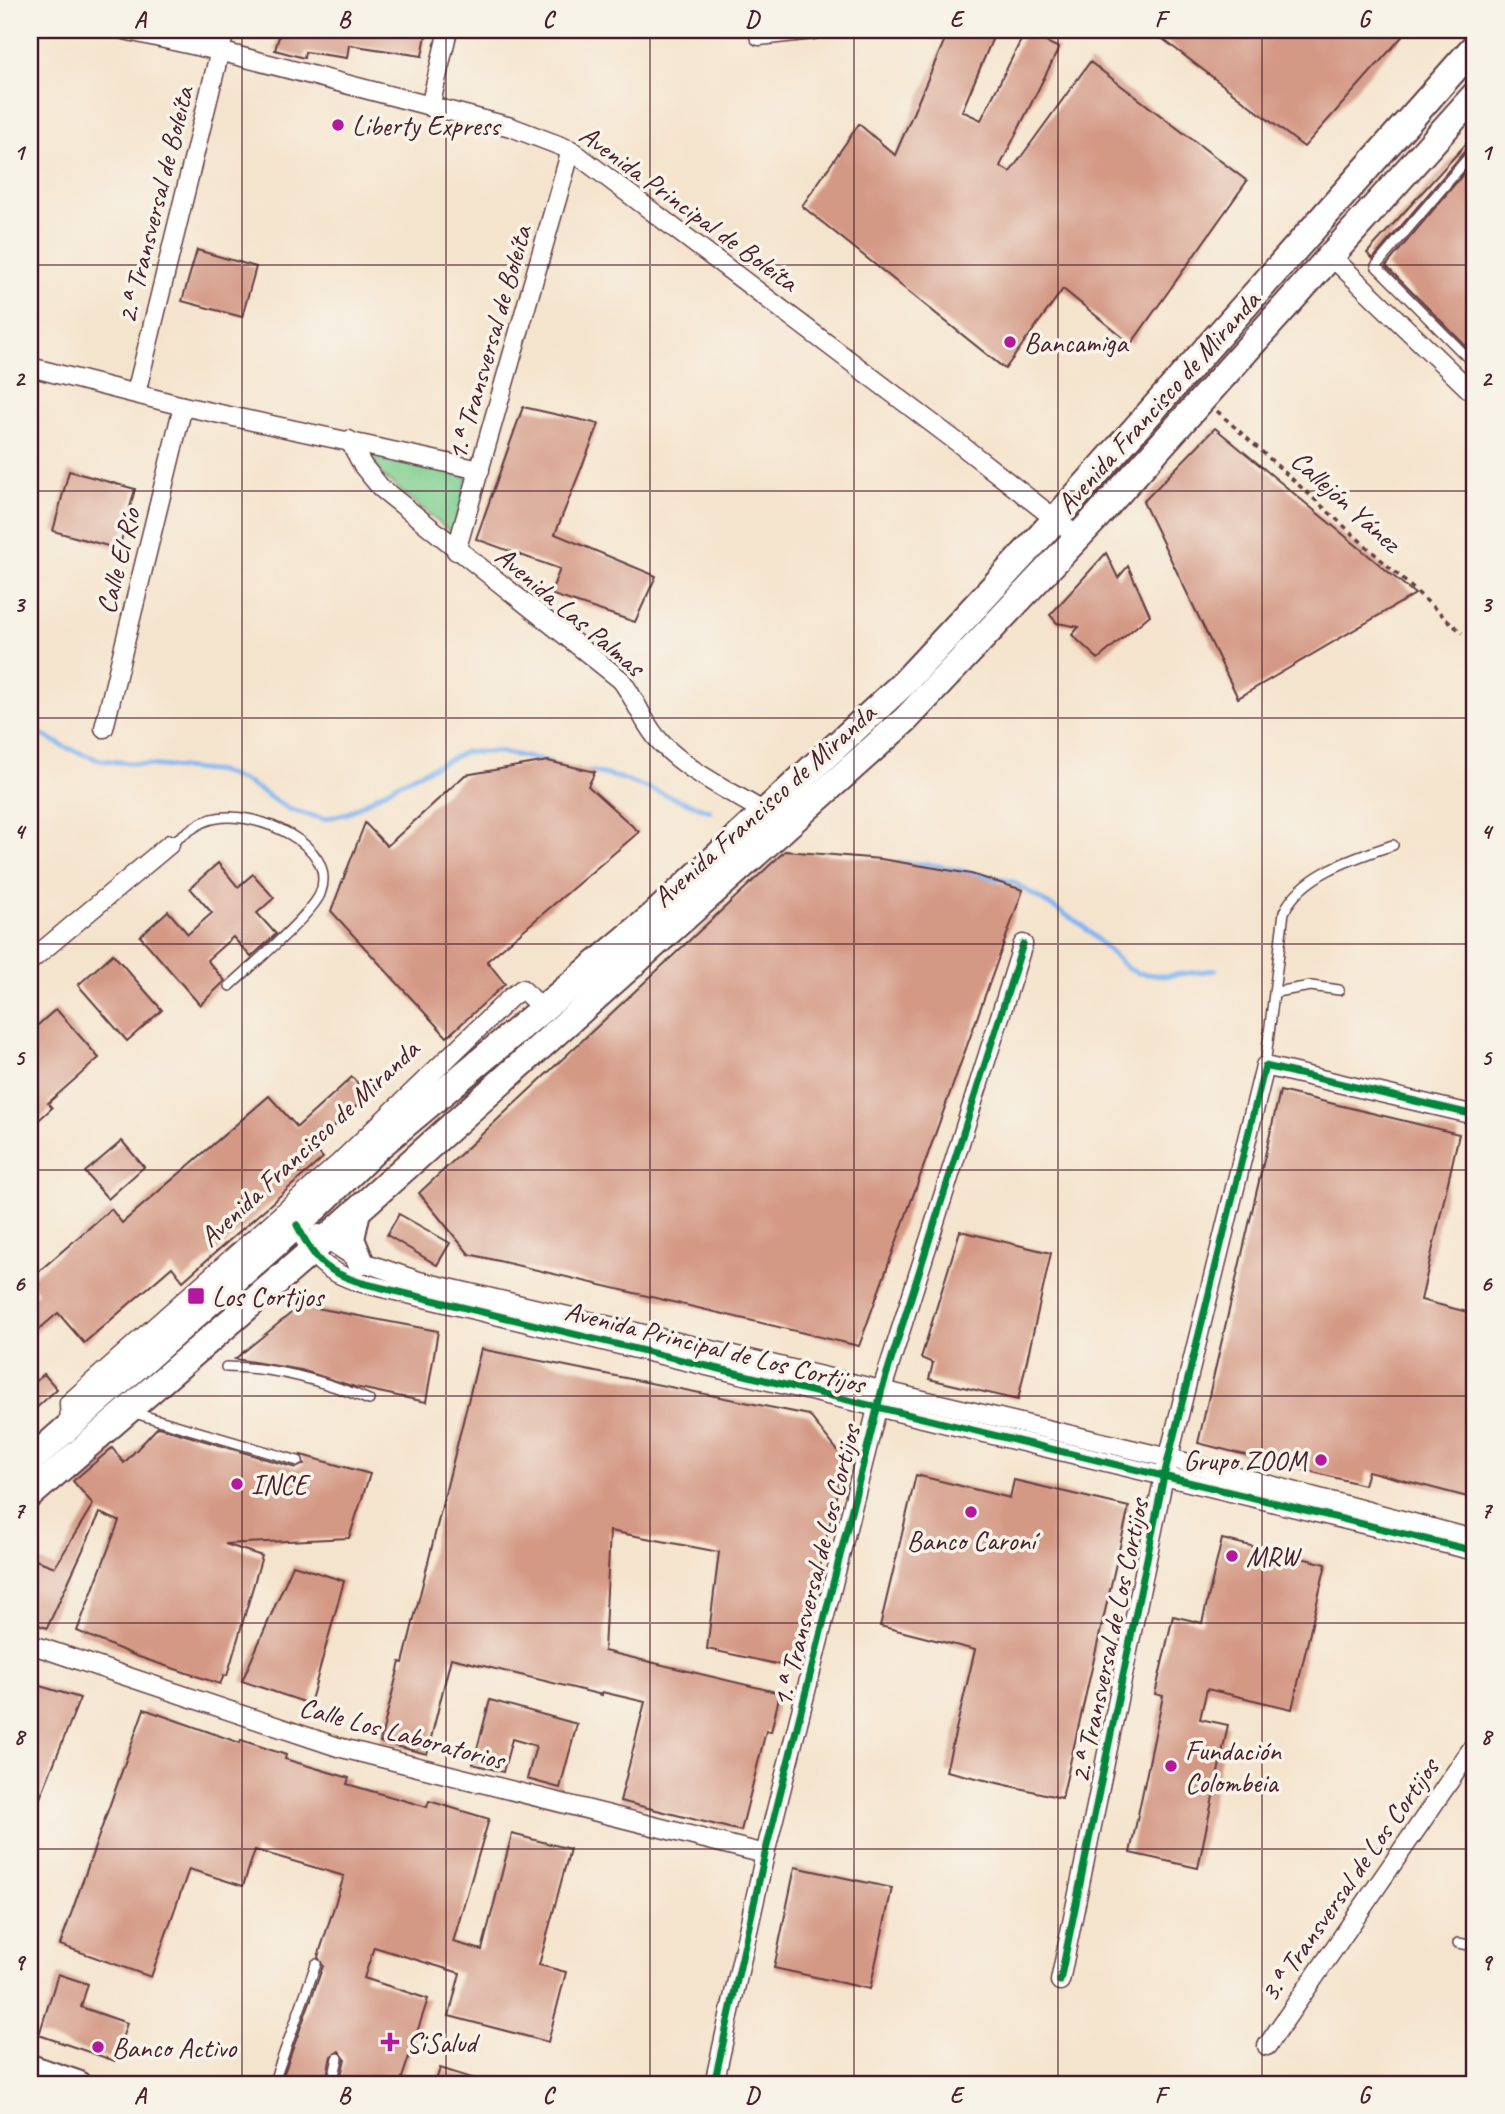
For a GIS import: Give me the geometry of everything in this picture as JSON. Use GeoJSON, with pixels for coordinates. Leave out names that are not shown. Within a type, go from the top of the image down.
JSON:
{"type":"FeatureCollection","features":[{"type":"Feature","properties":{"kind":"main road","name":"Avenida Francisco de Miranda"},"geometry":{"type":"LineString","coordinates":[[30,1461],[69,1413],[175,1332],[297,1225],[339,1174],[367,1147],[542,1009],[652,917],[904,683],[1056,518],[1475,46]]}},
{"type":"Feature","properties":{"kind":"main road","name":"Avenida Francisco de Miranda"},"geometry":{"type":"LineString","coordinates":[[30,1495],[319,1245],[906,719],[1204,399],[1475,95]]}},
{"type":"Feature","properties":{"kind":"main road"},"geometry":{"type":"LineString","coordinates":[[357,1211],[351,1240],[360,1261]]}},
{"type":"Feature","properties":{"kind":"main road"},"geometry":{"type":"LineString","coordinates":[[30,2068],[77,2084]]}},
{"type":"Feature","properties":{"kind":"street","name":"Avenida Principal de Boleíta"},"geometry":{"type":"LineString","coordinates":[[124,30],[219,51],[511,127],[571,150],[1056,518],[1077,537]]}},
{"type":"Feature","properties":{"kind":"street","name":"2.ª Transversal de Boleíta"},"geometry":{"type":"LineString","coordinates":[[136,393],[225,30]]}},
{"type":"Feature","properties":{"kind":"street"},"geometry":{"type":"LineString","coordinates":[[430,107],[448,30]]}},
{"type":"Feature","properties":{"kind":"street"},"geometry":{"type":"LineString","coordinates":[[759,36],[813,30]]}},
{"type":"Feature","properties":{"kind":"street","name":"1.ª Transversal de Boleíta"},"geometry":{"type":"LineString","coordinates":[[456,551],[571,150]]}},
{"type":"Feature","properties":{"kind":"street"},"geometry":{"type":"LineString","coordinates":[[1332,258],[1475,394]]}},
{"type":"Feature","properties":{"kind":"street"},"geometry":{"type":"LineString","coordinates":[[30,367],[183,406],[480,470]]}},
{"type":"Feature","properties":{"kind":"street","name":"Calle El Río"},"geometry":{"type":"LineString","coordinates":[[104,729],[183,406]]}},
{"type":"Feature","properties":{"kind":"street","name":"Avenida Las Palmas"},"geometry":{"type":"LineString","coordinates":[[349,440],[363,466],[382,488],[456,551],[621,680],[635,698],[653,734],[669,752],[764,813]]}},
{"type":"Feature","properties":{"kind":"street"},"geometry":{"type":"LineString","coordinates":[[31,958],[170,844]]}},
{"type":"Feature","properties":{"kind":"street","name":"1.ª Transversal de Los Cortijos"},"geometry":{"type":"LineString","coordinates":[[713,2084],[765,1854],[882,1388],[1023,944]]}},
{"type":"Feature","properties":{"kind":"street"},"geometry":{"type":"LineString","coordinates":[[1265,1066],[1475,1115]]}},
{"type":"Feature","properties":{"kind":"street","name":"2.ª Transversal de Los Cortijos"},"geometry":{"type":"LineString","coordinates":[[1060,1981],[1164,1476],[1265,1066]]}},
{"type":"Feature","properties":{"kind":"street","name":"Avenida Francisco de Miranda"},"geometry":{"type":"LineString","coordinates":[[69,1413],[180,1304],[253,1240],[339,1174]]}},
{"type":"Feature","properties":{"kind":"street"},"geometry":{"type":"LineString","coordinates":[[253,1240],[297,1225]]}},
{"type":"Feature","properties":{"kind":"street","name":"Avenida Principal de Los Cortijos"},"geometry":{"type":"LineString","coordinates":[[297,1225],[319,1245],[419,1281],[882,1388],[1169,1458],[1475,1539]]}},
{"type":"Feature","properties":{"kind":"street","name":"Avenida Principal de Los Cortijos"},"geometry":{"type":"LineString","coordinates":[[319,1245],[331,1273],[362,1283],[1475,1551]]}},
{"type":"Feature","properties":{"kind":"street"},"geometry":{"type":"LineString","coordinates":[[175,1332],[180,1304]]}},
{"type":"Feature","properties":{"kind":"street","name":"Calle Los Laboratorios"},"geometry":{"type":"LineString","coordinates":[[30,1643],[338,1747],[765,1854]]}},
{"type":"Feature","properties":{"kind":"street","name":"3.ª Transversal de Los Cortijos"},"geometry":{"type":"LineString","coordinates":[[1267,2046],[1475,1744]]}},
{"type":"Feature","properties":{"kind":"lane"},"geometry":{"type":"LineString","coordinates":[[1475,150],[1376,263],[1377,270],[1475,365]]}},
{"type":"Feature","properties":{"kind":"lane"},"geometry":{"type":"LineString","coordinates":[[170,844],[209,819],[247,818],[295,835],[320,862],[323,874],[319,897],[230,986]]}},
{"type":"Feature","properties":{"kind":"lane","name":"2.ª Transversal de Los Cortijos"},"geometry":{"type":"LineString","coordinates":[[1265,1066],[1284,912],[1292,894],[1346,861],[1393,845]]}},
{"type":"Feature","properties":{"kind":"lane"},"geometry":{"type":"LineString","coordinates":[[1276,992],[1311,986],[1339,990]]}},
{"type":"Feature","properties":{"kind":"lane"},"geometry":{"type":"LineString","coordinates":[[226,1367],[254,1367],[349,1391],[369,1400]]}},
{"type":"Feature","properties":{"kind":"lane"},"geometry":{"type":"LineString","coordinates":[[126,1411],[299,1461]]}},
{"type":"Feature","properties":{"kind":"lane"},"geometry":{"type":"LineString","coordinates":[[1458,1943],[1475,1946]]}},
{"type":"Feature","properties":{"kind":"lane"},"geometry":{"type":"LineString","coordinates":[[273,2084],[316,1964]]}},
{"type":"Feature","properties":{"kind":"lane"},"geometry":{"type":"LineString","coordinates":[[332,2084],[338,2058]]}},
{"type":"Feature","properties":{"kind":"green space"},"geometry":{"type":"Polygon","coordinates":[[[370,451],[468,477],[453,534],[381,474],[370,451]]]}},
{"type":"Feature","properties":{"kind":"building"},"geometry":{"type":"Polygon","coordinates":[[[281,30],[427,30],[422,56],[349,45],[347,58],[305,52],[304,58],[275,50],[281,30]]]}},
{"type":"Feature","properties":{"kind":"building"},"geometry":{"type":"Polygon","coordinates":[[[949,30],[982,30],[994,35],[962,111],[981,120],[1025,32],[1059,48],[1000,166],[1010,172],[1090,62],[1247,181],[1131,344],[1063,289],[1005,369],[802,206],[859,124],[895,155],[949,30]]]}},
{"type":"Feature","properties":{"kind":"building"},"geometry":{"type":"Polygon","coordinates":[[[1151,30],[1408,30],[1304,147],[1151,30]]]}},
{"type":"Feature","properties":{"kind":"building"},"geometry":{"type":"Polygon","coordinates":[[[1475,134],[1475,143],[1470,145],[1373,259],[1367,253],[1475,134]]]}},
{"type":"Feature","properties":{"kind":"building"},"geometry":{"type":"Polygon","coordinates":[[[1475,160],[1475,355],[1386,266],[1475,160]]]}},
{"type":"Feature","properties":{"kind":"building"},"geometry":{"type":"Polygon","coordinates":[[[197,250],[256,267],[242,317],[182,301],[197,250]]]}},
{"type":"Feature","properties":{"kind":"building"},"geometry":{"type":"Polygon","coordinates":[[[523,407],[599,424],[555,534],[656,576],[635,622],[550,594],[560,569],[476,539],[523,407]]]}},
{"type":"Feature","properties":{"kind":"building"},"geometry":{"type":"Polygon","coordinates":[[[1215,428],[1415,594],[1238,698],[1143,502],[1215,428]]]}},
{"type":"Feature","properties":{"kind":"building"},"geometry":{"type":"Polygon","coordinates":[[[69,471],[135,489],[119,549],[53,531],[69,471]]]}},
{"type":"Feature","properties":{"kind":"building"},"geometry":{"type":"Polygon","coordinates":[[[1106,553],[1118,578],[1128,566],[1150,615],[1098,659],[1072,635],[1079,627],[1057,623],[1050,615],[1106,553]]]}},
{"type":"Feature","properties":{"kind":"building"},"geometry":{"type":"Polygon","coordinates":[[[548,761],[595,772],[588,786],[639,832],[487,961],[505,984],[447,1037],[331,911],[365,823],[387,846],[465,775],[548,761]]]}},
{"type":"Feature","properties":{"kind":"building"},"geometry":{"type":"Polygon","coordinates":[[[785,851],[881,859],[971,874],[1023,890],[859,1346],[469,1254],[419,1193],[785,851]]]}},
{"type":"Feature","properties":{"kind":"building"},"geometry":{"type":"Polygon","coordinates":[[[218,863],[238,887],[253,874],[274,898],[257,913],[276,934],[251,957],[233,937],[207,960],[225,981],[200,1005],[140,936],[168,911],[188,934],[212,913],[190,888],[218,863]]]}},
{"type":"Feature","properties":{"kind":"building"},"geometry":{"type":"Polygon","coordinates":[[[113,954],[162,1010],[127,1041],[78,985],[113,954]]]}},
{"type":"Feature","properties":{"kind":"building"},"geometry":{"type":"Polygon","coordinates":[[[56,1009],[99,1058],[48,1103],[52,1108],[30,1128],[30,1032],[56,1009]]]}},
{"type":"Feature","properties":{"kind":"building"},"geometry":{"type":"Polygon","coordinates":[[[352,1077],[368,1095],[313,1146],[323,1158],[183,1281],[172,1267],[84,1343],[58,1313],[30,1337],[30,1300],[38,1292],[30,1279],[111,1209],[122,1223],[269,1096],[297,1127],[352,1077]]]}},
{"type":"Feature","properties":{"kind":"building"},"geometry":{"type":"Polygon","coordinates":[[[1280,1091],[1459,1134],[1421,1300],[1475,1314],[1475,1499],[1368,1471],[1364,1485],[1198,1443],[1280,1091]]]}},
{"type":"Feature","properties":{"kind":"building"},"geometry":{"type":"Polygon","coordinates":[[[122,1141],[144,1167],[108,1199],[85,1172],[122,1141]]]}},
{"type":"Feature","properties":{"kind":"building"},"geometry":{"type":"Polygon","coordinates":[[[399,1214],[450,1243],[437,1265],[387,1235],[399,1214]]]}},
{"type":"Feature","properties":{"kind":"building"},"geometry":{"type":"Polygon","coordinates":[[[960,1231],[1051,1253],[1018,1400],[929,1379],[933,1363],[921,1358],[960,1231]]]}},
{"type":"Feature","properties":{"kind":"building"},"geometry":{"type":"Polygon","coordinates":[[[301,1305],[438,1331],[426,1402],[355,1387],[301,1370],[235,1359],[301,1305]]]}},
{"type":"Feature","properties":{"kind":"building"},"geometry":{"type":"Polygon","coordinates":[[[481,1349],[809,1415],[845,1460],[795,1668],[707,1649],[719,1552],[610,1531],[604,1651],[780,1693],[771,1732],[766,1731],[741,1831],[620,1801],[645,1702],[602,1692],[602,1695],[451,1658],[427,1754],[380,1742],[400,1662],[403,1663],[481,1349]]]}},
{"type":"Feature","properties":{"kind":"building"},"geometry":{"type":"Polygon","coordinates":[[[44,1374],[57,1389],[30,1414],[30,1387],[44,1374]]]}},
{"type":"Feature","properties":{"kind":"building"},"geometry":{"type":"Polygon","coordinates":[[[158,1427],[296,1468],[304,1464],[301,1455],[370,1474],[349,1538],[225,1544],[262,1556],[227,1676],[224,1675],[220,1684],[136,1656],[77,1631],[119,1521],[100,1513],[47,1628],[30,1622],[30,1558],[55,1567],[93,1504],[73,1481],[112,1448],[124,1463],[158,1427]]]}},
{"type":"Feature","properties":{"kind":"building"},"geometry":{"type":"Polygon","coordinates":[[[916,1475],[1010,1498],[1014,1480],[1129,1507],[1062,1798],[946,1771],[975,1650],[880,1626],[916,1475]]]}},
{"type":"Feature","properties":{"kind":"building"},"geometry":{"type":"Polygon","coordinates":[[[1222,1539],[1326,1564],[1292,1709],[1207,1689],[1200,1719],[1228,1725],[1198,1868],[1130,1853],[1163,1696],[1155,1694],[1173,1616],[1202,1623],[1222,1539]]]}},
{"type":"Feature","properties":{"kind":"building"},"geometry":{"type":"Polygon","coordinates":[[[293,1565],[344,1581],[310,1704],[242,1681],[293,1565]]]}},
{"type":"Feature","properties":{"kind":"building"},"geometry":{"type":"Polygon","coordinates":[[[30,1683],[80,1698],[30,1823],[30,1683]]]}},
{"type":"Feature","properties":{"kind":"building"},"geometry":{"type":"Polygon","coordinates":[[[490,1700],[577,1724],[560,1788],[527,1779],[536,1746],[512,1739],[503,1772],[473,1764],[490,1700]]]}},
{"type":"Feature","properties":{"kind":"building"},"geometry":{"type":"Polygon","coordinates":[[[144,1709],[240,1743],[241,1740],[286,1755],[285,1759],[349,1778],[347,1784],[427,1807],[429,1801],[489,1819],[453,1942],[482,1950],[512,1834],[570,1849],[539,1965],[566,1972],[548,2042],[449,2016],[460,1973],[374,1947],[364,1978],[428,1999],[400,2084],[339,2084],[345,2059],[339,2051],[331,2056],[325,2084],[280,2084],[323,1966],[318,1957],[344,1876],[255,1850],[243,1886],[189,1869],[151,1977],[60,1945],[144,1709]]]}},
{"type":"Feature","properties":{"kind":"building"},"geometry":{"type":"Polygon","coordinates":[[[795,1867],[892,1888],[870,1989],[774,1968],[795,1867]]]}},
{"type":"Feature","properties":{"kind":"building"},"geometry":{"type":"Polygon","coordinates":[[[58,1974],[88,1984],[81,2007],[127,2023],[115,2061],[39,2035],[58,1974]]]}},
{"type":"Feature","properties":{"kind":"building"},"geometry":{"type":"Polygon","coordinates":[[[440,2068],[481,2081],[480,2084],[435,2084],[440,2068]]]}},
{"type":"Feature","properties":{"kind":"waterway"},"geometry":{"type":"LineString","coordinates":[[30,728],[65,747],[99,760],[221,772],[249,784],[291,810],[324,819],[348,813],[399,783],[465,752],[500,752],[550,762]]}},
{"type":"Feature","properties":{"kind":"waterway"},"geometry":{"type":"LineString","coordinates":[[590,771],[620,778],[710,811]]}},
{"type":"Feature","properties":{"kind":"waterway"},"geometry":{"type":"LineString","coordinates":[[899,863],[929,864],[1013,882],[1082,925],[1127,968],[1138,973],[1164,976],[1216,970]]}},
{"type":"Feature","properties":{"kind":"cycle path"},"geometry":{"type":"LineString","coordinates":[[714,2084],[765,1854],[882,1389],[1023,944]]}},
{"type":"Feature","properties":{"kind":"cycle path"},"geometry":{"type":"LineString","coordinates":[[1060,1981],[1164,1476],[1265,1066],[1475,1115]]}},
{"type":"Feature","properties":{"kind":"cycle path"},"geometry":{"type":"LineString","coordinates":[[297,1225],[309,1248],[322,1263],[338,1274],[362,1283],[1475,1551]]}},
{"type":"Feature","properties":{"kind":"place","name":"Liberty Express"},"geometry":{"type":"Point","coordinates":[338,125]}},
{"type":"Feature","properties":{"kind":"place","name":"Bancamiga"},"geometry":{"type":"Point","coordinates":[1010,342]}},
{"type":"Feature","properties":{"kind":"place","name":"Los Cortijos"},"geometry":{"type":"Point","coordinates":[196,1296]}},
{"type":"Feature","properties":{"kind":"place","name":"Grupo ZOOM"},"geometry":{"type":"Point","coordinates":[1321,1460]}},
{"type":"Feature","properties":{"kind":"place","name":"INCE"},"geometry":{"type":"Point","coordinates":[237,1484]}},
{"type":"Feature","properties":{"kind":"place","name":"Banco Caroní"},"geometry":{"type":"Point","coordinates":[971,1512]}},
{"type":"Feature","properties":{"kind":"place","name":"MRW"},"geometry":{"type":"Point","coordinates":[1232,1556]}},
{"type":"Feature","properties":{"kind":"place","name":"Fundación Colombeia"},"geometry":{"type":"Point","coordinates":[1171,1766]}},
{"type":"Feature","properties":{"kind":"place","name":"SiSalud"},"geometry":{"type":"Point","coordinates":[390,2042]}},
{"type":"Feature","properties":{"kind":"place","name":"Banco Activo"},"geometry":{"type":"Point","coordinates":[98,2047]}}]}
